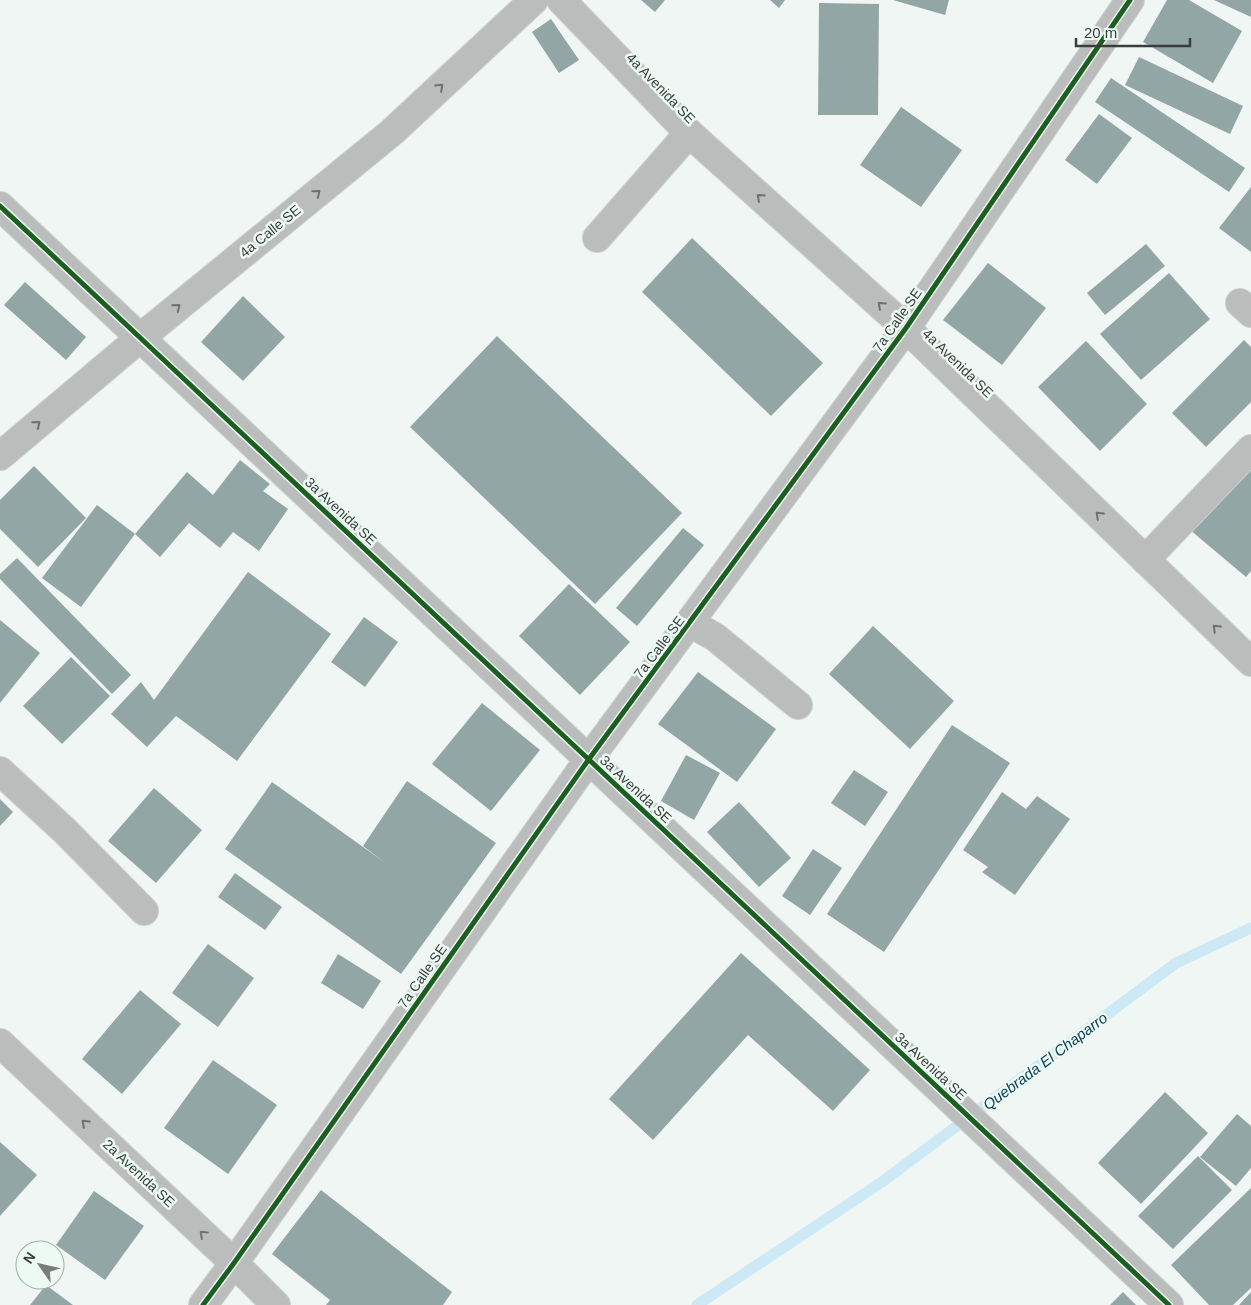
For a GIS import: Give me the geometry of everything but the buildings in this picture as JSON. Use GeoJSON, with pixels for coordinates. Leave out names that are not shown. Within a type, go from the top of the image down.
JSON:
{"type":"FeatureCollection","features":[{"type":"Feature","properties":{"kind":"street","name":"4a Calle SE"},"geometry":{"type":"LineString","coordinates":[[0,456],[140,338],[392,132],[534,0]]}},
{"type":"Feature","properties":{"kind":"street","name":"4a Avenida SE"},"geometry":{"type":"LineString","coordinates":[[561,0],[689,133],[906,328],[1251,662]]}},
{"type":"Feature","properties":{"kind":"street","name":"7a Calle SE"},"geometry":{"type":"LineString","coordinates":[[203,1305],[588,759],[906,328],[1130,0]]}},
{"type":"Feature","properties":{"kind":"street"},"geometry":{"type":"LineString","coordinates":[[597,238],[689,133]]}},
{"type":"Feature","properties":{"kind":"street","name":"3a Avenida SE"},"geometry":{"type":"LineString","coordinates":[[0,206],[1169,1305]]}},
{"type":"Feature","properties":{"kind":"street"},"geometry":{"type":"LineString","coordinates":[[1145,560],[1251,449]]}},
{"type":"Feature","properties":{"kind":"street"},"geometry":{"type":"LineString","coordinates":[[690,623],[715,637],[798,705]]}},
{"type":"Feature","properties":{"kind":"street"},"geometry":{"type":"LineString","coordinates":[[0,771],[64,830],[144,911]]}},
{"type":"Feature","properties":{"kind":"street","name":"2a Avenida SE"},"geometry":{"type":"LineString","coordinates":[[0,1042],[276,1305]]}},
{"type":"Feature","properties":{"kind":"waterway","name":"Quebrada El Chaparro"},"geometry":{"type":"LineString","coordinates":[[697,1305],[882,1182],[1176,963],[1251,928]]}},
{"type":"Feature","properties":{"kind":"cycle path"},"geometry":{"type":"LineString","coordinates":[[203,1305],[589,759],[906,328],[1130,0]]}},
{"type":"Feature","properties":{"kind":"cycle path"},"geometry":{"type":"LineString","coordinates":[[0,206],[1169,1305]]}}]}
